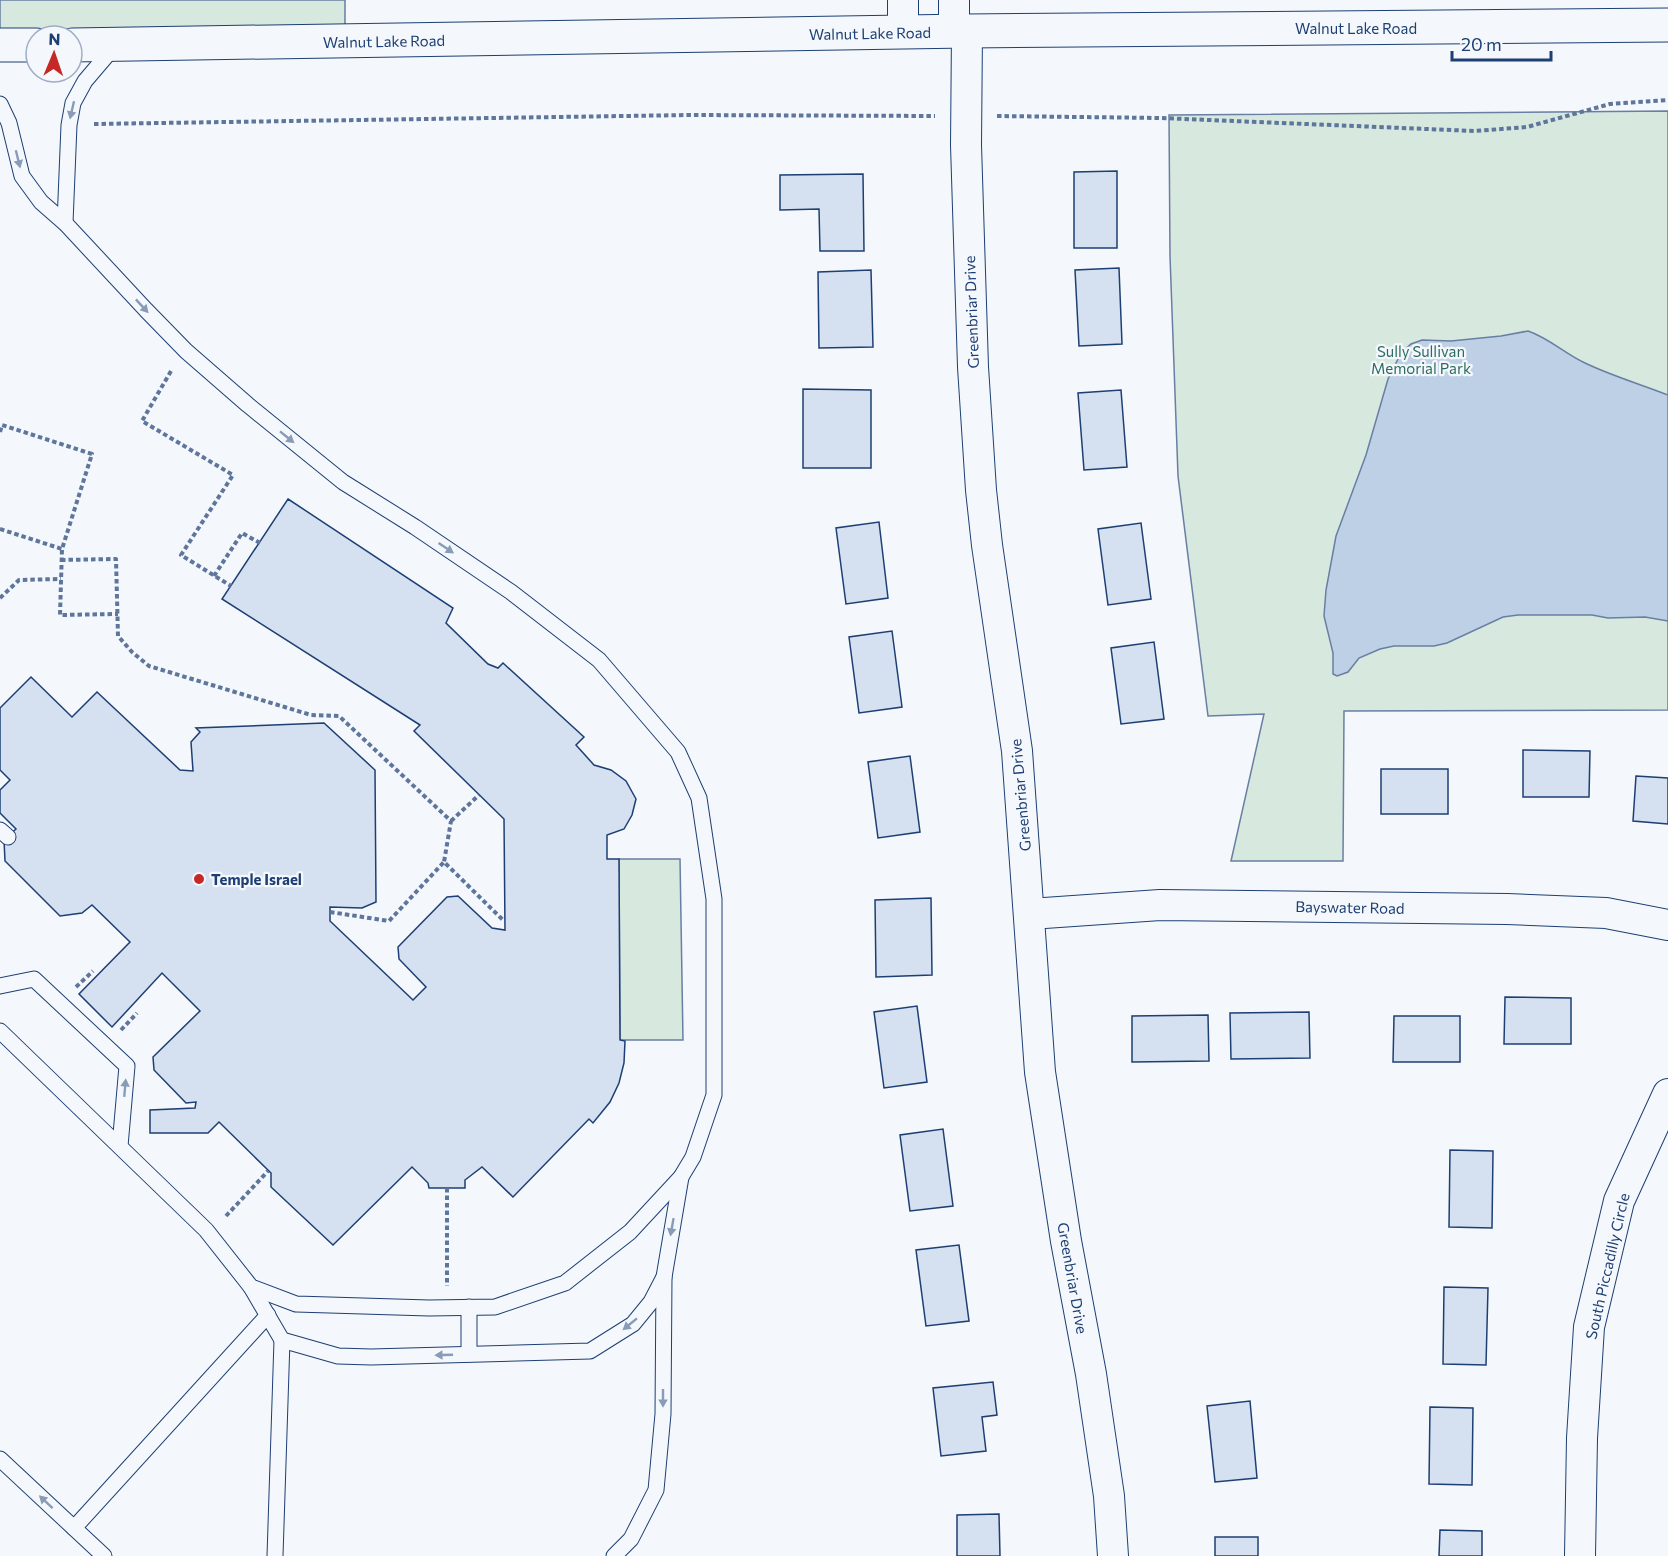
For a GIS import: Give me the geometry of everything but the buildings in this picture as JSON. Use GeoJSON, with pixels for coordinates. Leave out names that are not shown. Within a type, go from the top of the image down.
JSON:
{"type":"FeatureCollection","features":[{"type":"Feature","properties":{"kind":"street"},"geometry":{"type":"LineString","coordinates":[[903,0],[903,33]]}},
{"type":"Feature","properties":{"kind":"street","name":"Greenbriar Drive"},"geometry":{"type":"LineString","coordinates":[[954,0],[961,32],[966,116],[973,367],[981,490],[1017,751],[1040,1072],[1066,1241],[1091,1374],[1109,1496],[1113,1556]]}},
{"type":"Feature","properties":{"kind":"street","name":"Walnut Lake Road"},"geometry":{"type":"LineString","coordinates":[[84,45],[961,32],[1668,25]]}},
{"type":"Feature","properties":{"kind":"street"},"geometry":{"type":"LineString","coordinates":[[0,45],[24,45]]}},
{"type":"Feature","properties":{"kind":"street","name":"Bayswater Road"},"geometry":{"type":"LineString","coordinates":[[1030,914],[1160,904],[1507,909],[1606,913],[1668,926]]}},
{"type":"Feature","properties":{"kind":"street","name":"South Piccadilly Circle"},"geometry":{"type":"LineString","coordinates":[[1580,1556],[1582,1438],[1589,1328],[1619,1201],[1668,1094]]}},
{"type":"Feature","properties":{"kind":"lane"},"geometry":{"type":"LineString","coordinates":[[65,223],[69,125],[73,103],[85,81],[116,45]]}},
{"type":"Feature","properties":{"kind":"lane"},"geometry":{"type":"LineString","coordinates":[[0,104],[9,123],[22,176],[41,202],[65,223],[186,351],[248,405],[344,482],[511,592],[599,660],[678,752],[699,798],[714,899],[714,1095],[693,1157],[681,1177],[630,1232],[565,1283],[495,1307],[296,1304],[251,1287]]}},
{"type":"Feature","properties":{"kind":"lane"},"geometry":{"type":"LineString","coordinates":[[0,986],[34,979],[127,1065],[120,1146]]}},
{"type":"Feature","properties":{"kind":"lane"},"geometry":{"type":"LineString","coordinates":[[0,1031],[211,1235],[251,1287],[282,1340],[274,1556]]}},
{"type":"Feature","properties":{"kind":"lane"},"geometry":{"type":"LineString","coordinates":[[614,1556],[631,1539],[656,1490],[663,1414],[664,1277],[681,1177]]}},
{"type":"Feature","properties":{"kind":"lane"},"geometry":{"type":"LineString","coordinates":[[282,1340],[338,1356],[590,1351],[633,1324],[651,1302],[664,1277]]}},
{"type":"Feature","properties":{"kind":"lane"},"geometry":{"type":"LineString","coordinates":[[469,1307],[469,1354]]}},
{"type":"Feature","properties":{"kind":"lane"},"geometry":{"type":"LineString","coordinates":[[74,1528],[268,1315]]}},
{"type":"Feature","properties":{"kind":"lane"},"geometry":{"type":"LineString","coordinates":[[0,1459],[104,1556]]}},
{"type":"Feature","properties":{"kind":"path"},"geometry":{"type":"LineString","coordinates":[[69,125],[690,115],[1161,118],[1475,130],[1527,127],[1610,104],[1668,100]]}},
{"type":"Feature","properties":{"kind":"path"},"geometry":{"type":"LineString","coordinates":[[186,351],[174,366],[142,421],[233,475],[181,555],[231,586]]}},
{"type":"Feature","properties":{"kind":"path"},"geometry":{"type":"LineString","coordinates":[[0,432],[2,425],[92,454],[62,549],[60,615],[118,614]]}},
{"type":"Feature","properties":{"kind":"path"},"geometry":{"type":"LineString","coordinates":[[0,529],[62,549]]}},
{"type":"Feature","properties":{"kind":"path"},"geometry":{"type":"LineString","coordinates":[[214,576],[242,533],[260,543]]}},
{"type":"Feature","properties":{"kind":"path"},"geometry":{"type":"LineString","coordinates":[[61,560],[116,559],[118,636],[149,666],[311,715],[339,716],[450,821]]}},
{"type":"Feature","properties":{"kind":"path"},"geometry":{"type":"LineString","coordinates":[[0,598],[19,580],[61,579]]}},
{"type":"Feature","properties":{"kind":"path"},"geometry":{"type":"LineString","coordinates":[[330,912],[389,921],[444,862],[450,821],[480,795]]}},
{"type":"Feature","properties":{"kind":"path"},"geometry":{"type":"LineString","coordinates":[[444,862],[504,921]]}},
{"type":"Feature","properties":{"kind":"path"},"geometry":{"type":"LineString","coordinates":[[211,1235],[219,1223],[268,1171]]}},
{"type":"Feature","properties":{"kind":"path"},"geometry":{"type":"LineString","coordinates":[[447,1188],[447,1307]]}},
{"type":"Feature","properties":{"kind":"green space"},"geometry":{"type":"Polygon","coordinates":[[[0,0],[345,0],[345,34],[84,36],[84,24],[24,24],[24,37],[0,38],[0,0]]]}},
{"type":"Feature","properties":{"kind":"green space","name":"Sully Sullivan Memorial Park"},"geometry":{"type":"Polygon","coordinates":[[[1668,111],[1668,710],[1344,711],[1343,861],[1231,861],[1264,714],[1208,716],[1178,476],[1170,256],[1169,115],[1668,111]]]}},
{"type":"Feature","properties":{"kind":"green space"},"geometry":{"type":"Polygon","coordinates":[[[619,859],[680,859],[683,1040],[620,1040],[619,859]]]}},
{"type":"Feature","properties":{"kind":"water"},"geometry":{"type":"Polygon","coordinates":[[[1528,331],[1595,368],[1668,395],[1668,621],[1645,617],[1608,618],[1592,615],[1503,617],[1447,643],[1434,646],[1394,646],[1380,649],[1359,658],[1348,672],[1337,676],[1333,674],[1333,653],[1324,616],[1326,590],[1336,536],[1366,455],[1388,379],[1401,353],[1411,344],[1422,340],[1451,341],[1528,331]]]}},
{"type":"Feature","properties":{"kind":"place","name":"Temple Israel"},"geometry":{"type":"Point","coordinates":[199,879]}}]}
